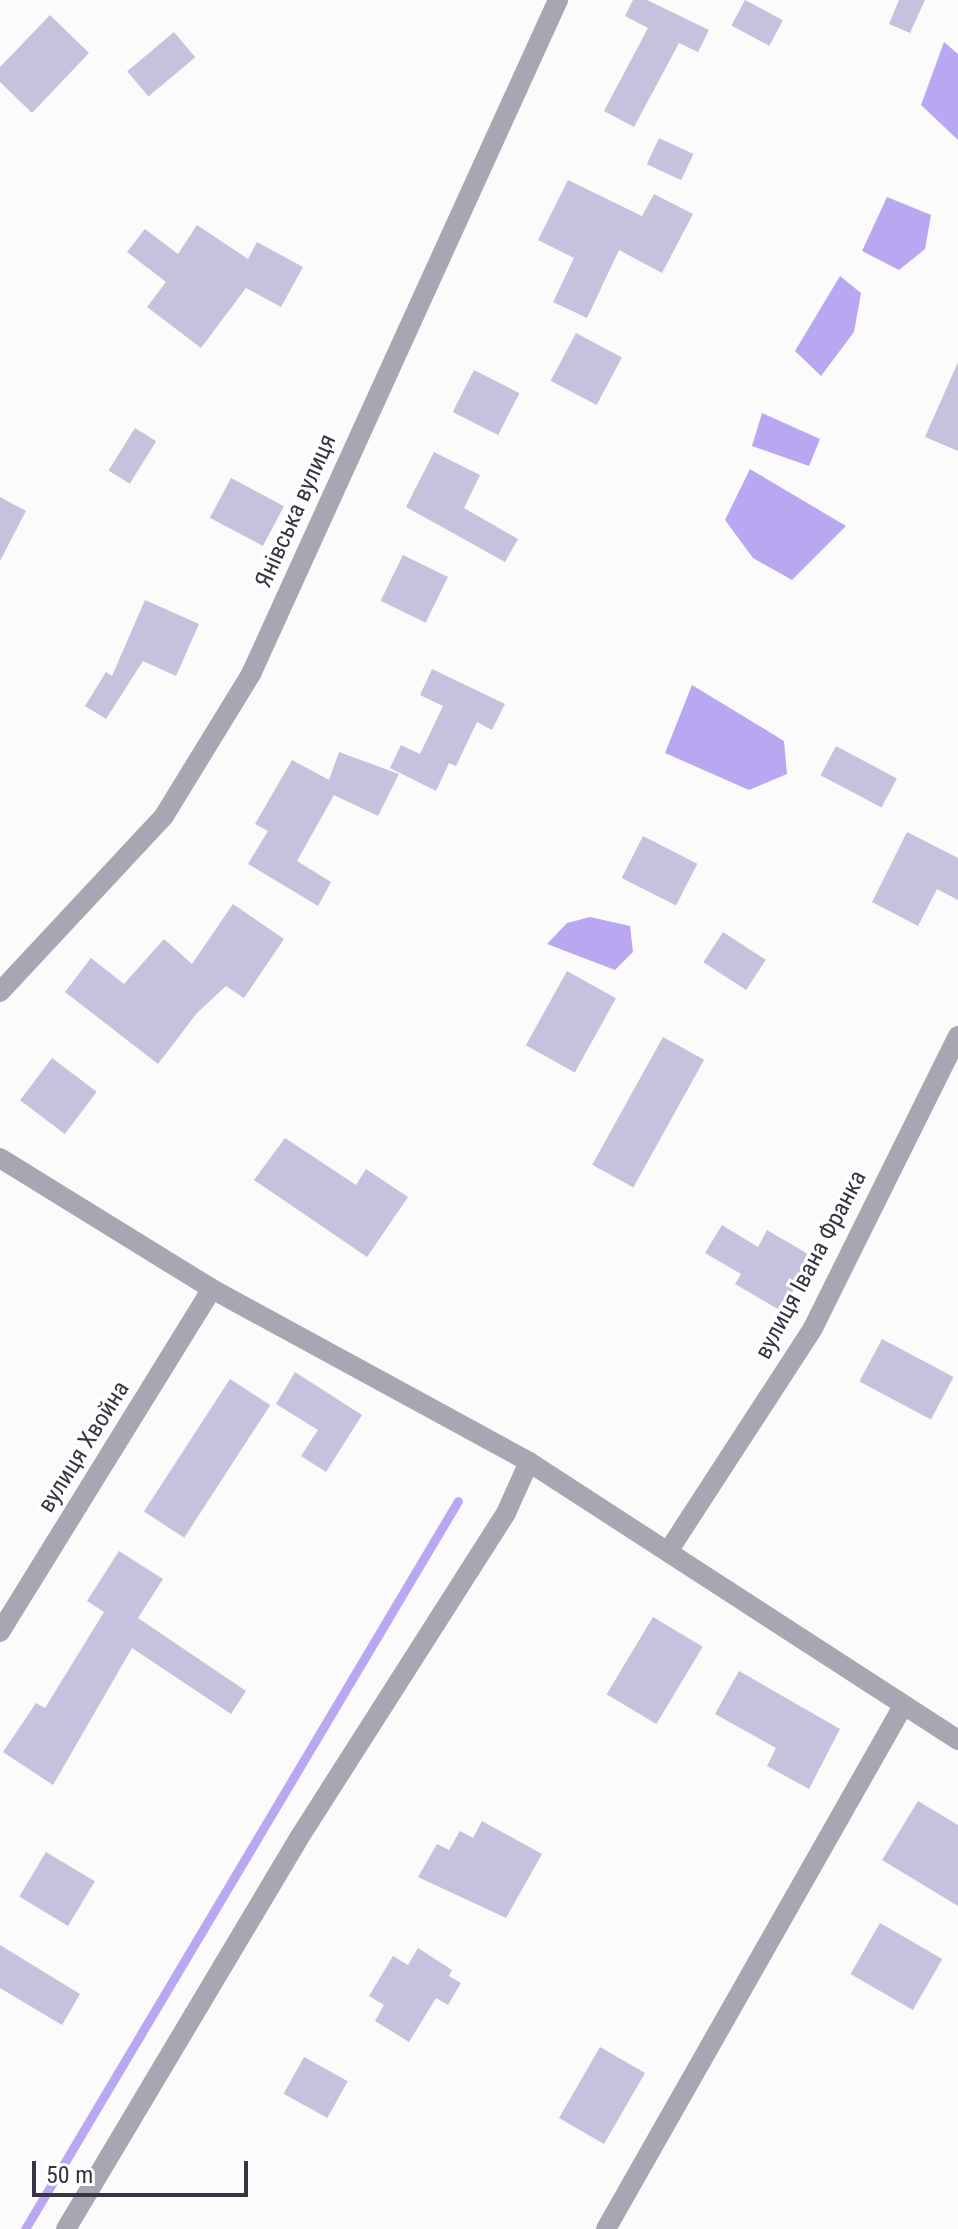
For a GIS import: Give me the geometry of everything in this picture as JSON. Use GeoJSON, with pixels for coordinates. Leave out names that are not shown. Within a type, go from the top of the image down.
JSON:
{"type":"FeatureCollection","features":[{"type":"Feature","properties":{"kind":"street","name":"Янівська вулиця"},"geometry":{"type":"LineString","coordinates":[[0,992],[164,816],[251,674],[558,0]]}},
{"type":"Feature","properties":{"kind":"street","name":"вулиця Івана Франка"},"geometry":{"type":"LineString","coordinates":[[669,1550],[813,1328],[958,1036]]}},
{"type":"Feature","properties":{"kind":"street"},"geometry":{"type":"LineString","coordinates":[[0,1158],[212,1289],[529,1462],[958,1740]]}},
{"type":"Feature","properties":{"kind":"street","name":"вулиця Хвойна"},"geometry":{"type":"LineString","coordinates":[[0,1632],[212,1289]]}},
{"type":"Feature","properties":{"kind":"street"},"geometry":{"type":"LineString","coordinates":[[66,2229],[299,1838],[506,1513],[529,1462]]}},
{"type":"Feature","properties":{"kind":"street"},"geometry":{"type":"LineString","coordinates":[[606,2229],[903,1706]]}},
{"type":"Feature","properties":{"kind":"shaded area"},"geometry":{"type":"Polygon","coordinates":[[[944,42],[958,54],[958,140],[921,105],[944,42]]]}},
{"type":"Feature","properties":{"kind":"shaded area"},"geometry":{"type":"Polygon","coordinates":[[[887,197],[931,215],[925,249],[899,270],[862,251],[887,197]]]}},
{"type":"Feature","properties":{"kind":"shaded area"},"geometry":{"type":"Polygon","coordinates":[[[840,276],[861,293],[854,332],[821,376],[795,351],[840,276]]]}},
{"type":"Feature","properties":{"kind":"shaded area"},"geometry":{"type":"Polygon","coordinates":[[[762,413],[820,439],[809,466],[752,446],[762,413]]]}},
{"type":"Feature","properties":{"kind":"shaded area"},"geometry":{"type":"Polygon","coordinates":[[[750,469],[846,526],[792,580],[753,558],[725,520],[750,469]]]}},
{"type":"Feature","properties":{"kind":"shaded area"},"geometry":{"type":"Polygon","coordinates":[[[692,685],[784,741],[787,774],[749,790],[665,753],[692,685]]]}},
{"type":"Feature","properties":{"kind":"shaded area"},"geometry":{"type":"Polygon","coordinates":[[[590,917],[630,926],[633,952],[615,970],[547,944],[567,923],[590,917]]]}},
{"type":"Feature","properties":{"kind":"building"},"geometry":{"type":"Polygon","coordinates":[[[633,0],[647,0],[709,30],[698,52],[679,43],[634,127],[604,111],[648,28],[625,16],[633,0]]]}},
{"type":"Feature","properties":{"kind":"building"},"geometry":{"type":"Polygon","coordinates":[[[745,0],[783,20],[769,46],[731,26],[745,0]]]}},
{"type":"Feature","properties":{"kind":"building"},"geometry":{"type":"Polygon","coordinates":[[[899,0],[925,0],[910,33],[889,24],[899,0]]]}},
{"type":"Feature","properties":{"kind":"building"},"geometry":{"type":"Polygon","coordinates":[[[50,15],[89,53],[32,113],[0,82],[0,67],[50,15]]]}},
{"type":"Feature","properties":{"kind":"building"},"geometry":{"type":"Polygon","coordinates":[[[174,32],[195,57],[148,96],[127,71],[174,32]]]}},
{"type":"Feature","properties":{"kind":"building"},"geometry":{"type":"Polygon","coordinates":[[[659,138],[693,154],[681,180],[647,164],[659,138]]]}},
{"type":"Feature","properties":{"kind":"building"},"geometry":{"type":"Polygon","coordinates":[[[568,180],[642,216],[654,194],[693,214],[662,273],[619,250],[587,318],[553,302],[574,258],[538,240],[568,180]]]}},
{"type":"Feature","properties":{"kind":"building"},"geometry":{"type":"Polygon","coordinates":[[[197,225],[248,259],[257,242],[303,267],[281,307],[246,288],[201,348],[147,307],[166,282],[127,252],[145,229],[178,254],[197,225]]]}},
{"type":"Feature","properties":{"kind":"building"},"geometry":{"type":"Polygon","coordinates":[[[576,333],[622,357],[597,405],[551,381],[576,333]]]}},
{"type":"Feature","properties":{"kind":"building"},"geometry":{"type":"Polygon","coordinates":[[[958,362],[958,451],[925,437],[958,362]]]}},
{"type":"Feature","properties":{"kind":"building"},"geometry":{"type":"Polygon","coordinates":[[[474,370],[519,393],[498,435],[453,412],[474,370]]]}},
{"type":"Feature","properties":{"kind":"building"},"geometry":{"type":"Polygon","coordinates":[[[135,428],[156,441],[130,484],[109,470],[135,428]]]}},
{"type":"Feature","properties":{"kind":"building"},"geometry":{"type":"Polygon","coordinates":[[[434,452],[480,475],[464,508],[518,539],[505,562],[406,507],[434,452]]]}},
{"type":"Feature","properties":{"kind":"building"},"geometry":{"type":"Polygon","coordinates":[[[231,478],[284,506],[263,546],[210,518],[231,478]]]}},
{"type":"Feature","properties":{"kind":"building"},"geometry":{"type":"Polygon","coordinates":[[[0,497],[26,511],[0,561],[0,497]]]}},
{"type":"Feature","properties":{"kind":"building"},"geometry":{"type":"Polygon","coordinates":[[[403,555],[448,577],[426,623],[381,601],[403,555]]]}},
{"type":"Feature","properties":{"kind":"building"},"geometry":{"type":"Polygon","coordinates":[[[145,600],[199,624],[176,676],[143,661],[106,719],[85,706],[106,672],[112,676],[145,600]]]}},
{"type":"Feature","properties":{"kind":"building"},"geometry":{"type":"Polygon","coordinates":[[[432,669],[505,704],[492,730],[477,722],[456,766],[449,763],[436,791],[390,768],[401,745],[420,754],[443,706],[420,695],[432,669]]]}},
{"type":"Feature","properties":{"kind":"building"},"geometry":{"type":"Polygon","coordinates":[[[836,746],[897,778],[881,808],[821,775],[836,746]]]}},
{"type":"Feature","properties":{"kind":"building"},"geometry":{"type":"Polygon","coordinates":[[[339,752],[399,774],[378,816],[334,795],[297,861],[331,882],[318,906],[248,864],[268,831],[255,824],[292,760],[329,780],[339,752]]]}},
{"type":"Feature","properties":{"kind":"building"},"geometry":{"type":"Polygon","coordinates":[[[907,832],[958,858],[958,900],[937,889],[918,926],[872,902],[907,832]]]}},
{"type":"Feature","properties":{"kind":"building"},"geometry":{"type":"Polygon","coordinates":[[[643,836],[697,864],[676,906],[622,878],[643,836]]]}},
{"type":"Feature","properties":{"kind":"building"},"geometry":{"type":"Polygon","coordinates":[[[233,904],[284,939],[244,998],[226,986],[197,1013],[158,1064],[65,992],[91,958],[124,984],[164,939],[192,964],[233,904]]]}},
{"type":"Feature","properties":{"kind":"building"},"geometry":{"type":"Polygon","coordinates":[[[723,932],[766,960],[746,990],[703,962],[723,932]]]}},
{"type":"Feature","properties":{"kind":"building"},"geometry":{"type":"Polygon","coordinates":[[[567,971],[616,998],[575,1072],[526,1045],[567,971]]]}},
{"type":"Feature","properties":{"kind":"building"},"geometry":{"type":"Polygon","coordinates":[[[663,1037],[704,1060],[633,1187],[592,1165],[663,1037]]]}},
{"type":"Feature","properties":{"kind":"building"},"geometry":{"type":"Polygon","coordinates":[[[52,1058],[97,1092],[65,1134],[20,1100],[52,1058]]]}},
{"type":"Feature","properties":{"kind":"building"},"geometry":{"type":"Polygon","coordinates":[[[285,1138],[356,1185],[366,1169],[408,1197],[367,1257],[254,1180],[285,1138]]]}},
{"type":"Feature","properties":{"kind":"building"},"geometry":{"type":"Polygon","coordinates":[[[722,1225],[758,1247],[767,1230],[813,1257],[781,1311],[735,1284],[741,1274],[705,1253],[722,1225]]]}},
{"type":"Feature","properties":{"kind":"building"},"geometry":{"type":"Polygon","coordinates":[[[882,1339],[954,1377],[931,1419],[859,1381],[882,1339]]]}},
{"type":"Feature","properties":{"kind":"building"},"geometry":{"type":"Polygon","coordinates":[[[295,1372],[362,1415],[326,1472],[301,1456],[318,1430],[276,1404],[295,1372]]]}},
{"type":"Feature","properties":{"kind":"building"},"geometry":{"type":"Polygon","coordinates":[[[230,1379],[270,1405],[184,1538],[144,1512],[230,1379]]]}},
{"type":"Feature","properties":{"kind":"building"},"geometry":{"type":"Polygon","coordinates":[[[119,1551],[163,1579],[138,1618],[246,1691],[231,1714],[132,1648],[53,1785],[3,1752],[36,1703],[45,1708],[104,1612],[87,1601],[119,1551]]]}},
{"type":"Feature","properties":{"kind":"building"},"geometry":{"type":"Polygon","coordinates":[[[653,1617],[703,1647],[656,1724],[607,1694],[653,1617]]]}},
{"type":"Feature","properties":{"kind":"building"},"geometry":{"type":"Polygon","coordinates":[[[739,1671],[840,1729],[809,1789],[767,1766],[776,1748],[715,1714],[739,1671]]]}},
{"type":"Feature","properties":{"kind":"building"},"geometry":{"type":"Polygon","coordinates":[[[918,1801],[958,1825],[958,1906],[882,1860],[918,1801]]]}},
{"type":"Feature","properties":{"kind":"building"},"geometry":{"type":"Polygon","coordinates":[[[482,1821],[542,1854],[506,1918],[418,1877],[437,1844],[449,1850],[460,1831],[473,1838],[482,1821]]]}},
{"type":"Feature","properties":{"kind":"building"},"geometry":{"type":"Polygon","coordinates":[[[46,1852],[95,1881],[68,1926],[19,1897],[46,1852]]]}},
{"type":"Feature","properties":{"kind":"building"},"geometry":{"type":"Polygon","coordinates":[[[880,1923],[942,1959],[913,2010],[850,1974],[880,1923]]]}},
{"type":"Feature","properties":{"kind":"building"},"geometry":{"type":"Polygon","coordinates":[[[0,1945],[80,1994],[62,2025],[0,1988],[0,1945]]]}},
{"type":"Feature","properties":{"kind":"building"},"geometry":{"type":"Polygon","coordinates":[[[418,1948],[452,1970],[449,1976],[461,1983],[448,2005],[436,1998],[409,2042],[375,2021],[384,2005],[369,1996],[393,1956],[408,1965],[418,1948]]]}},
{"type":"Feature","properties":{"kind":"building"},"geometry":{"type":"Polygon","coordinates":[[[600,2047],[645,2073],[604,2144],[559,2118],[600,2047]]]}},
{"type":"Feature","properties":{"kind":"building"},"geometry":{"type":"Polygon","coordinates":[[[304,2057],[348,2081],[327,2118],[284,2094],[304,2057]]]}},
{"type":"Feature","properties":{"kind":"waterway"},"geometry":{"type":"LineString","coordinates":[[25,2229],[458,1501]]}}]}
